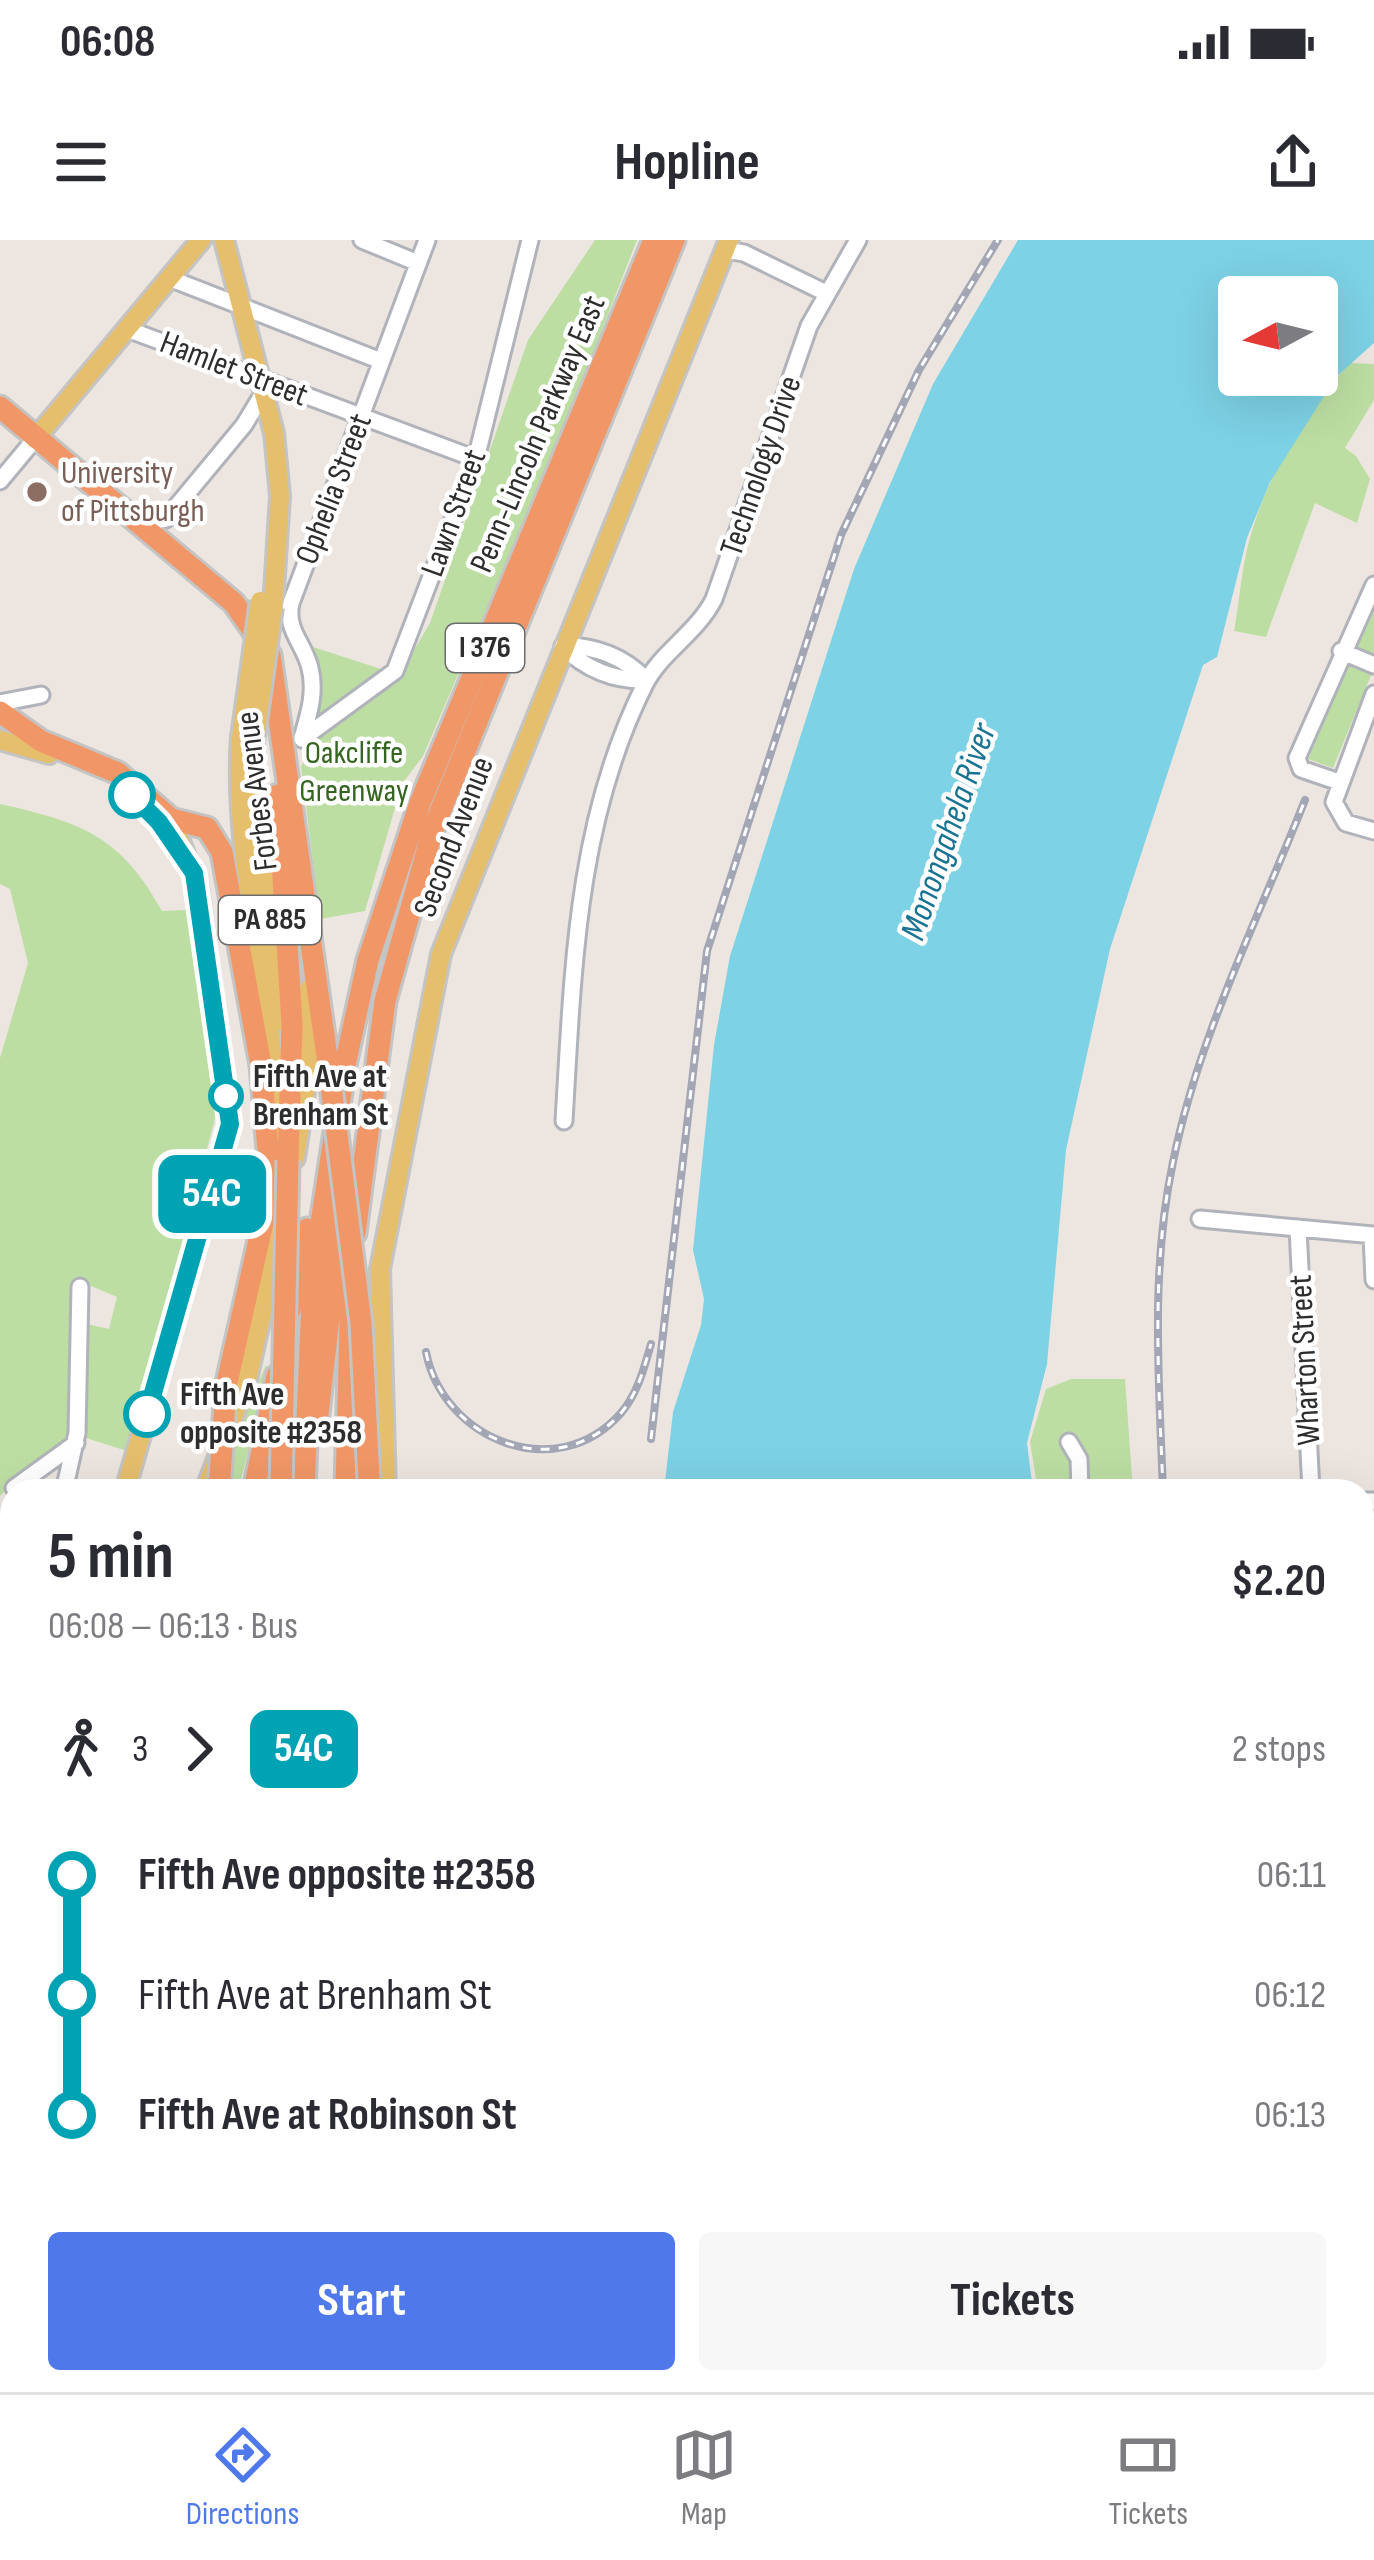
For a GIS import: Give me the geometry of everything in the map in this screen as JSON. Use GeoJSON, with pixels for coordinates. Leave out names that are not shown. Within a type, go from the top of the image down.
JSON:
{"type":"FeatureCollection","features":[{"type":"Feature","properties":{"kind":"highway","name":"Penn-Lincoln Parkway East"},"geometry":{"type":"LineString","coordinates":[[307,1479],[310,1311],[338,1071],[368,960],[404,847],[654,240]]}},
{"type":"Feature","properties":{"kind":"highway","name":"Penn-Lincoln Parkway East"},"geometry":{"type":"LineString","coordinates":[[362,1103],[392,930],[674,240]]}},
{"type":"Feature","properties":{"kind":"highway","name":"Forbes Avenue"},"geometry":{"type":"LineString","coordinates":[[0,407],[234,603],[259,637],[278,683],[300,864]]}},
{"type":"Feature","properties":{"kind":"highway"},"geometry":{"type":"LineString","coordinates":[[259,637],[269,682],[289,950],[289,1098]]}},
{"type":"Feature","properties":{"kind":"highway"},"geometry":{"type":"LineString","coordinates":[[0,710],[41,741],[118,773],[171,819],[208,828],[222,852],[257,1038],[271,1187]]}},
{"type":"Feature","properties":{"kind":"highway"},"geometry":{"type":"LineString","coordinates":[[300,864],[338,1071],[364,1354],[369,1479]]}},
{"type":"Feature","properties":{"kind":"highway"},"geometry":{"type":"LineString","coordinates":[[256,1479],[338,1071]]}},
{"type":"Feature","properties":{"kind":"highway","name":"PA 885"},"geometry":{"type":"LineString","coordinates":[[280,1479],[289,1098]]}},
{"type":"Feature","properties":{"kind":"highway"},"geometry":{"type":"LineString","coordinates":[[309,1479],[362,1103]]}},
{"type":"Feature","properties":{"kind":"highway"},"geometry":{"type":"LineString","coordinates":[[346,1479],[346,1331],[362,1103]]}},
{"type":"Feature","properties":{"kind":"highway","name":"PA 885"},"geometry":{"type":"LineString","coordinates":[[220,1479],[226,1387],[271,1187]]}},
{"type":"Feature","properties":{"kind":"main road"},"geometry":{"type":"LineString","coordinates":[[35,439],[201,240]]}},
{"type":"Feature","properties":{"kind":"main road","name":"PA 885"},"geometry":{"type":"LineString","coordinates":[[224,240],[274,433],[280,496],[241,800],[275,1080],[271,1187]]}},
{"type":"Feature","properties":{"kind":"main road","name":"Second Avenue"},"geometry":{"type":"LineString","coordinates":[[386,1479],[380,1269],[416,1072],[453,915],[727,245]]}},
{"type":"Feature","properties":{"kind":"main road"},"geometry":{"type":"LineString","coordinates":[[0,710],[19,736],[49,754]]}},
{"type":"Feature","properties":{"kind":"main road"},"geometry":{"type":"LineString","coordinates":[[0,740],[49,754],[122,785],[159,822],[194,873]]}},
{"type":"Feature","properties":{"kind":"main road","name":"PA 885"},"geometry":{"type":"LineString","coordinates":[[247,740],[289,1098]]}},
{"type":"Feature","properties":{"kind":"main road"},"geometry":{"type":"LineString","coordinates":[[128,1479],[230,1124],[194,873],[171,819]]}},
{"type":"Feature","properties":{"kind":"main road","name":"Forbes Avenue"},"geometry":{"type":"LineString","coordinates":[[209,1479],[253,1358],[304,1108],[310,1023],[300,864]]}},
{"type":"Feature","properties":{"kind":"street"},"geometry":{"type":"LineString","coordinates":[[362,240],[418,263]]}},
{"type":"Feature","properties":{"kind":"street","name":"Ophelia Street"},"geometry":{"type":"LineString","coordinates":[[300,742],[313,684],[288,615],[427,240]]}},
{"type":"Feature","properties":{"kind":"street","name":"Lawn Street"},"geometry":{"type":"LineString","coordinates":[[300,742],[395,671],[476,459],[530,240]]}},
{"type":"Feature","properties":{"kind":"street","name":"Technology Drive"},"geometry":{"type":"LineString","coordinates":[[564,1121],[583,874],[604,786],[646,680],[695,630],[714,599],[803,343],[858,240]]}},
{"type":"Feature","properties":{"kind":"street"},"geometry":{"type":"LineString","coordinates":[[727,245],[826,293]]}},
{"type":"Feature","properties":{"kind":"street"},"geometry":{"type":"LineString","coordinates":[[169,278],[382,361]]}},
{"type":"Feature","properties":{"kind":"street","name":"Hamlet Street"},"geometry":{"type":"LineString","coordinates":[[127,328],[263,386],[476,459]]}},
{"type":"Feature","properties":{"kind":"street"},"geometry":{"type":"LineString","coordinates":[[166,547],[166,519],[244,425],[263,386]]}},
{"type":"Feature","properties":{"kind":"street"},"geometry":{"type":"LineString","coordinates":[[244,425],[258,424],[274,433]]}},
{"type":"Feature","properties":{"kind":"street"},"geometry":{"type":"LineString","coordinates":[[0,482],[35,439]]}},
{"type":"Feature","properties":{"kind":"street"},"geometry":{"type":"LineString","coordinates":[[136,523],[166,519]]}},
{"type":"Feature","properties":{"kind":"street"},"geometry":{"type":"LineString","coordinates":[[1339,782],[1297,766],[1341,651],[1374,585]]}},
{"type":"Feature","properties":{"kind":"street"},"geometry":{"type":"LineString","coordinates":[[563,646],[577,662],[625,681],[646,680]]}},
{"type":"Feature","properties":{"kind":"street"},"geometry":{"type":"LineString","coordinates":[[1341,651],[1374,665]]}},
{"type":"Feature","properties":{"kind":"street"},"geometry":{"type":"LineString","coordinates":[[1374,694],[1334,802],[1340,817],[1374,831]]}},
{"type":"Feature","properties":{"kind":"street"},"geometry":{"type":"LineString","coordinates":[[0,710],[41,695]]}},
{"type":"Feature","properties":{"kind":"street"},"geometry":{"type":"LineString","coordinates":[[1200,1219],[1373,1235],[1374,1280]]}},
{"type":"Feature","properties":{"kind":"street","name":"Wharton Street"},"geometry":{"type":"LineString","coordinates":[[1298,1228],[1310,1479]]}},
{"type":"Feature","properties":{"kind":"street"},"geometry":{"type":"LineString","coordinates":[[67,1479],[76,1443],[80,1287]]}},
{"type":"Feature","properties":{"kind":"street"},"geometry":{"type":"LineString","coordinates":[[1069,1442],[1079,1459],[1080,1479]]}},
{"type":"Feature","properties":{"kind":"street"},"geometry":{"type":"LineString","coordinates":[[26,1479],[76,1443]]}},
{"type":"Feature","properties":{"kind":"green space","name":"Oakcliffe Greenway"},"geometry":{"type":"Polygon","coordinates":[[[595,240],[637,240],[559,440],[423,756],[402,784],[365,911],[320,919],[301,766],[315,741],[401,672],[430,623],[528,340],[595,240]]]}},
{"type":"Feature","properties":{"kind":"green space"},"geometry":{"type":"Polygon","coordinates":[[[1350,363],[1374,364],[1374,400],[1345,448],[1370,479],[1357,523],[1315,503],[1266,637],[1234,631],[1243,567],[1269,485],[1319,400],[1338,396],[1338,377],[1350,363]]]}},
{"type":"Feature","properties":{"kind":"green space"},"geometry":{"type":"Polygon","coordinates":[[[1374,607],[1374,668],[1333,768],[1308,759],[1374,607]]]}},
{"type":"Feature","properties":{"kind":"green space"},"geometry":{"type":"Polygon","coordinates":[[[307,645],[384,670],[316,722],[321,684],[307,645]]]}},
{"type":"Feature","properties":{"kind":"green space"},"geometry":{"type":"Polygon","coordinates":[[[0,804],[54,818],[96,836],[131,865],[162,911],[186,910],[217,1111],[127,1451],[86,1438],[87,1324],[109,1329],[117,1297],[84,1283],[73,1439],[31,1463],[16,1479],[0,1479],[0,1058],[28,963],[10,889],[0,884],[0,804]]]}},
{"type":"Feature","properties":{"kind":"green space"},"geometry":{"type":"Polygon","coordinates":[[[266,1365],[269,1371],[241,1479],[232,1479],[235,1436],[266,1365]]]}},
{"type":"Feature","properties":{"kind":"green space"},"geometry":{"type":"Polygon","coordinates":[[[1071,1379],[1125,1379],[1132,1479],[1036,1479],[1030,1442],[1046,1389],[1071,1379]]]}},
{"type":"Feature","properties":{"kind":"water","name":"Monongahela River"},"geometry":{"type":"Polygon","coordinates":[[[1018,240],[1374,240],[1374,343],[1338,375],[1338,276],[1218,276],[1218,396],[1324,396],[1270,482],[1247,538],[1217,657],[1203,665],[1110,949],[1066,1150],[1047,1364],[1027,1443],[1032,1479],[665,1479],[673,1412],[701,1325],[704,1299],[693,1250],[714,1045],[730,956],[854,569],[933,384],[1018,240]]]}},
{"type":"Feature","properties":{"kind":"railway"},"geometry":{"type":"LineString","coordinates":[[651,1439],[707,951],[841,535],[919,370],[998,240]]}},
{"type":"Feature","properties":{"kind":"railway"},"geometry":{"type":"LineString","coordinates":[[1163,1479],[1159,1285],[1173,1162],[1214,1023],[1305,800]]}},
{"type":"Feature","properties":{"kind":"railway"},"geometry":{"type":"LineString","coordinates":[[426,1352],[437,1383],[455,1409],[478,1429],[506,1443],[536,1449],[566,1447],[595,1435],[621,1413],[636,1389],[651,1344]]}},
{"type":"Feature","properties":{"kind":"bus line","name":"54C"},"geometry":{"type":"LineString","coordinates":[[132,795],[159,822],[194,873],[230,1124],[147,1414]]}},
{"type":"Feature","properties":{"kind":"place","name":"University of Pittsburgh"},"geometry":{"type":"Point","coordinates":[37,492]}},
{"type":"Feature","properties":{"kind":"place","name":"Fifth Ave at Brenham St"},"geometry":{"type":"Point","coordinates":[226,1096]}},
{"type":"Feature","properties":{"kind":"place","name":"Fifth Ave opposite #2358"},"geometry":{"type":"Point","coordinates":[147,1414]}}]}
